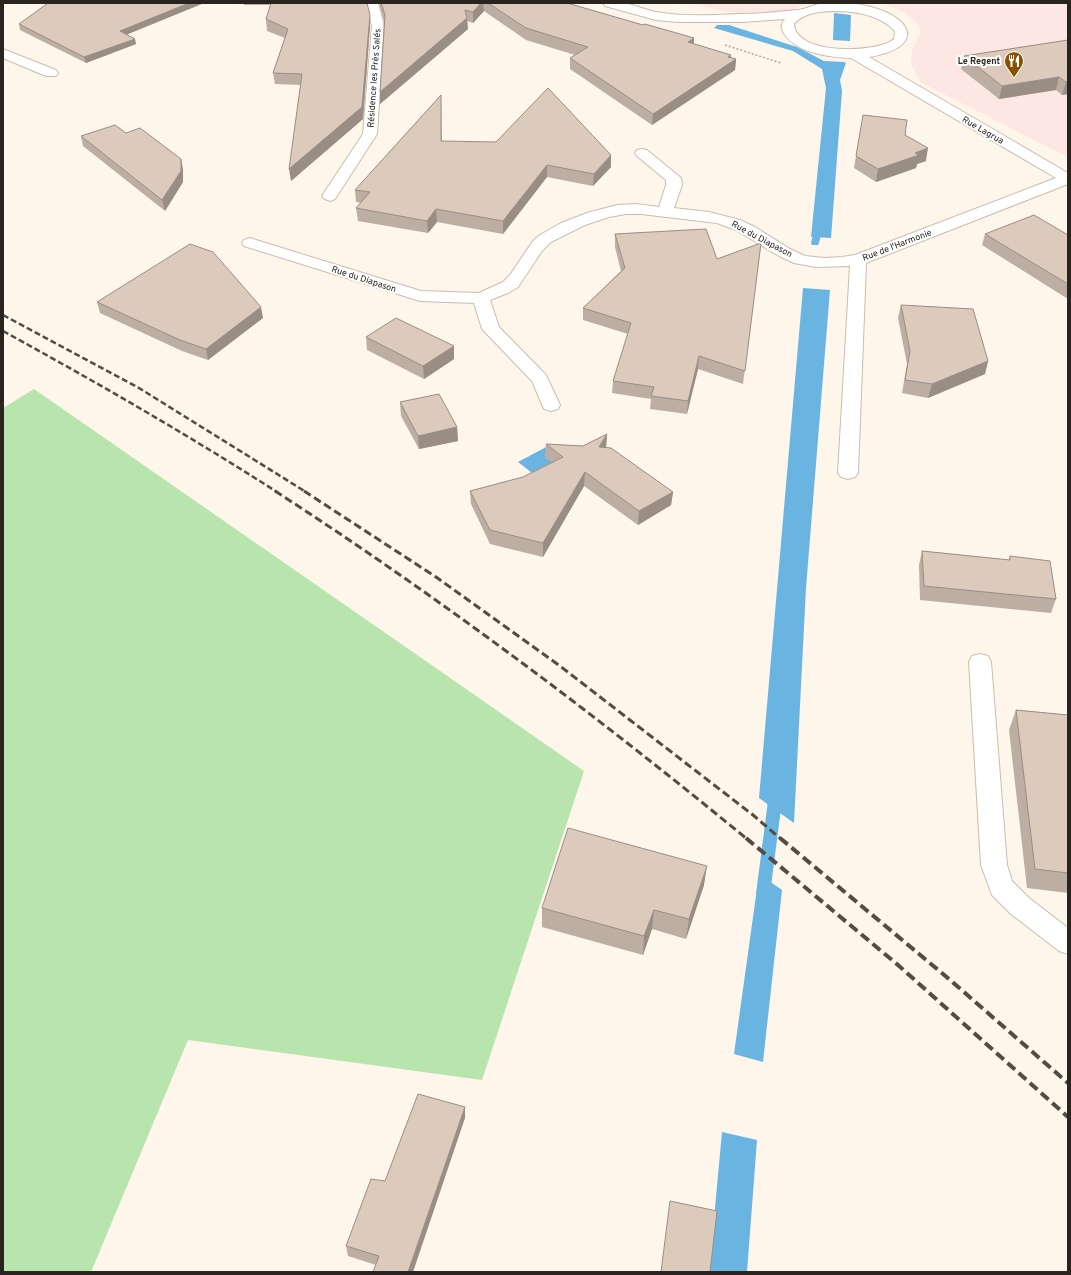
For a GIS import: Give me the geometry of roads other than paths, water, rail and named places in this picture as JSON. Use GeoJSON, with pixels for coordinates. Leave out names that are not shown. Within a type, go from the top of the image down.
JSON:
{"type":"FeatureCollection","features":[{"type":"Feature","properties":{"kind":"street","name":"Résidence les Près Salés"},"geometry":{"type":"LineString","coordinates":[[330,196],[370,134],[378,26],[374,6],[367,3]]}},
{"type":"Feature","properties":{"kind":"street"},"geometry":{"type":"LineString","coordinates":[[609,3],[656,16],[742,18],[799,14]]}},
{"type":"Feature","properties":{"kind":"street"},"geometry":{"type":"LineString","coordinates":[[689,6],[705,17]]}},
{"type":"Feature","properties":{"kind":"street"},"geometry":{"type":"LineString","coordinates":[[742,18],[789,32],[794,37],[809,46],[827,51],[853,53],[876,51],[892,46],[900,38],[902,30],[894,21],[883,15],[863,9],[827,7],[805,11],[791,19],[788,23],[789,32]]}},
{"type":"Feature","properties":{"kind":"street"},"geometry":{"type":"LineString","coordinates":[[892,46],[892,65],[897,80]]}},
{"type":"Feature","properties":{"kind":"street"},"geometry":{"type":"LineString","coordinates":[[3,53],[51,73]]}},
{"type":"Feature","properties":{"kind":"street","name":"Rue Lagrua"},"geometry":{"type":"LineString","coordinates":[[853,53],[1068,179]]}},
{"type":"Feature","properties":{"kind":"street"},"geometry":{"type":"LineString","coordinates":[[642,152],[673,178],[674,185],[665,212]]}},
{"type":"Feature","properties":{"kind":"street","name":"Rue de l'Harmonie"},"geometry":{"type":"LineString","coordinates":[[848,474],[858,260],[1068,179]]}},
{"type":"Feature","properties":{"kind":"street","name":"Rue du Diapason"},"geometry":{"type":"LineString","coordinates":[[250,243],[420,296],[481,298],[510,285],[540,243],[549,235],[561,229],[618,210],[636,209],[715,218],[733,223],[794,257],[829,263],[858,260]]}},
{"type":"Feature","properties":{"kind":"street"},"geometry":{"type":"LineString","coordinates":[[481,298],[491,329],[540,379],[551,405]]}},
{"type":"Feature","properties":{"kind":"street"},"geometry":{"type":"LineString","coordinates":[[980,662],[994,865],[1001,887],[1020,906],[1068,943]]}},
{"type":"Feature","properties":{"kind":"water"},"geometry":{"type":"Polygon","coordinates":[[[834,13],[851,15],[850,41],[833,40],[834,13]]]}},
{"type":"Feature","properties":{"kind":"water"},"geometry":{"type":"Polygon","coordinates":[[[717,25],[729,25],[797,47],[824,61],[846,63],[840,80],[842,91],[831,238],[811,237],[826,88],[822,69],[793,51],[714,28],[717,25]]]}},
{"type":"Feature","properties":{"kind":"water"},"geometry":{"type":"Polygon","coordinates":[[[803,288],[830,290],[806,588],[794,823],[759,798],[803,288]]]}},
{"type":"Feature","properties":{"kind":"water"},"geometry":{"type":"Polygon","coordinates":[[[550,445],[565,455],[532,473],[518,462],[550,445]]]}},
{"type":"Feature","properties":{"kind":"water"},"geometry":{"type":"Polygon","coordinates":[[[759,874],[782,890],[763,1062],[734,1054],[759,874]]]}},
{"type":"Feature","properties":{"kind":"water"},"geometry":{"type":"Polygon","coordinates":[[[722,1132],[757,1140],[747,1272],[709,1272],[722,1132]]]}},
{"type":"Feature","properties":{"kind":"waterway"},"geometry":{"type":"LineString","coordinates":[[815,243],[820,223]]}},
{"type":"Feature","properties":{"kind":"waterway"},"geometry":{"type":"LineString","coordinates":[[763,894],[776,793]]}},
{"type":"Feature","properties":{"kind":"railway"},"geometry":{"type":"LineString","coordinates":[[3,315],[139,388],[306,492]]}},
{"type":"Feature","properties":{"kind":"railway"},"geometry":{"type":"LineString","coordinates":[[3,331],[142,409],[277,492]]}},
{"type":"Feature","properties":{"kind":"railway"},"geometry":{"type":"LineString","coordinates":[[275,491],[397,573],[516,658],[633,747],[747,839]]}},
{"type":"Feature","properties":{"kind":"railway"},"geometry":{"type":"LineString","coordinates":[[304,491],[436,577],[560,666],[753,815],[781,839]]}},
{"type":"Feature","properties":{"kind":"railway"},"geometry":{"type":"LineString","coordinates":[[746,838],[898,965],[1068,1117]]}},
{"type":"Feature","properties":{"kind":"railway"},"geometry":{"type":"LineString","coordinates":[[780,838],[949,979],[1068,1083]]}},
{"type":"Feature","properties":{"kind":"place","name":"Le Regent"},"geometry":{"type":"Point","coordinates":[1014,78]}}]}
